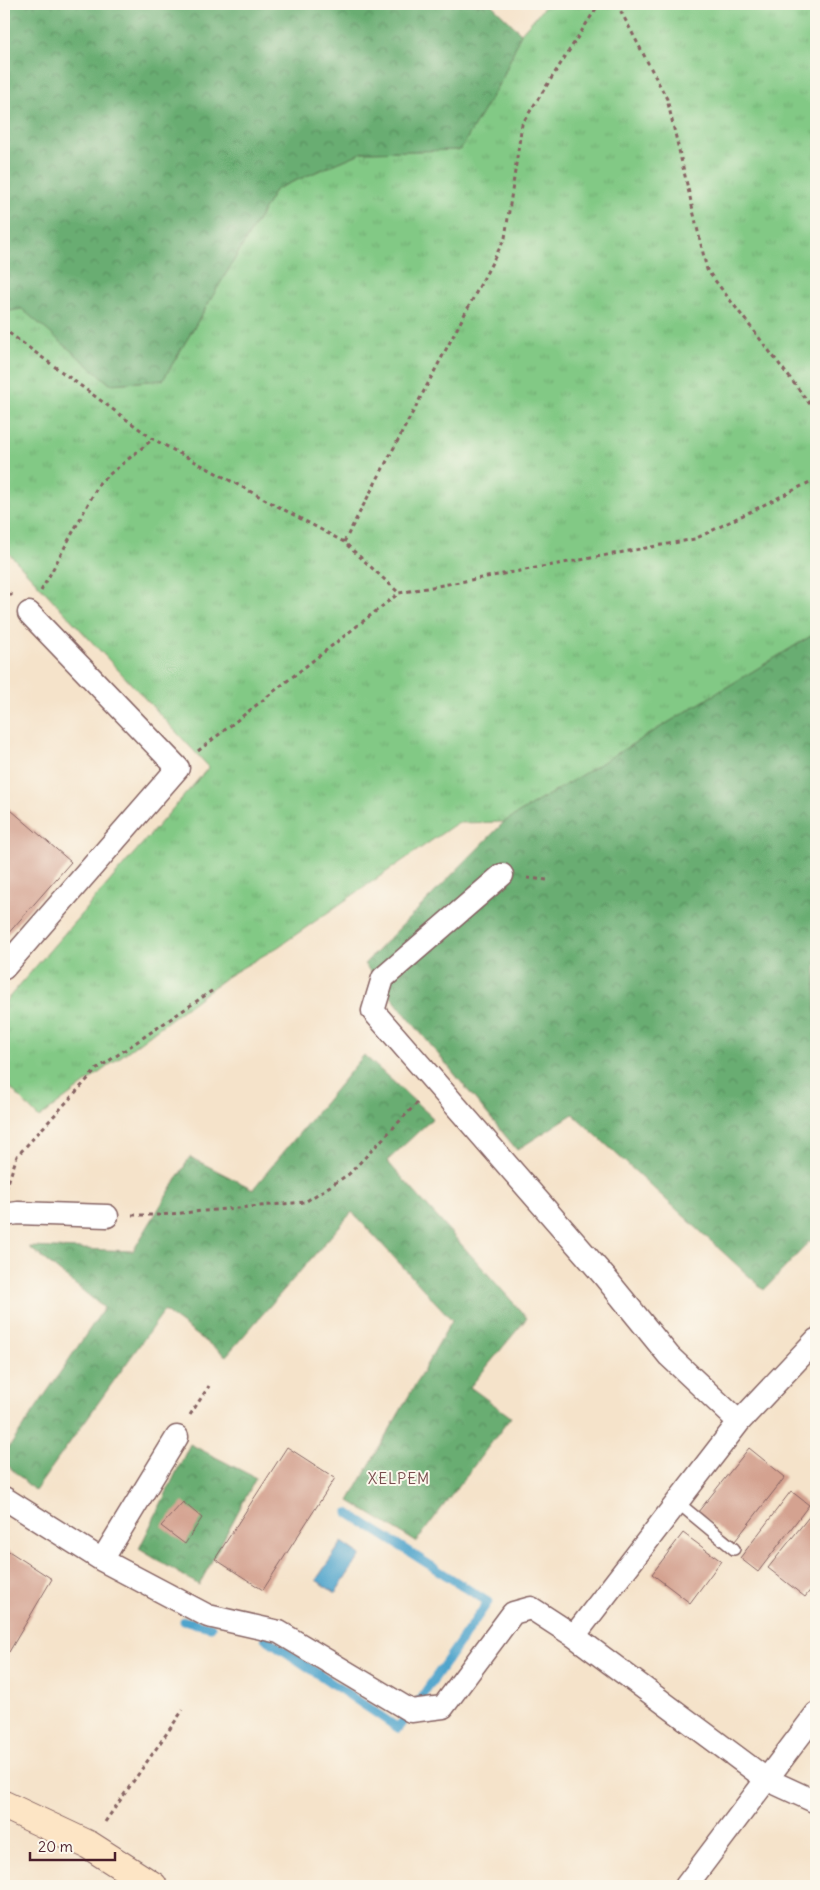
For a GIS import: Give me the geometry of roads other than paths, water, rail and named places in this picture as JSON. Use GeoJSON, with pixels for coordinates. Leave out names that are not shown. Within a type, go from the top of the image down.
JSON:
{"type":"FeatureCollection","features":[{"type":"Feature","properties":{"kind":"main road"},"geometry":{"type":"LineString","coordinates":[[4,1805],[89,1845],[153,1886]]}},
{"type":"Feature","properties":{"kind":"street"},"geometry":{"type":"LineString","coordinates":[[4,968],[178,768],[30,613]]}},
{"type":"Feature","properties":{"kind":"street"},"geometry":{"type":"LineString","coordinates":[[502,875],[383,978],[373,1011],[604,1276],[669,1356],[739,1422]]}},
{"type":"Feature","properties":{"kind":"street"},"geometry":{"type":"LineString","coordinates":[[4,1215],[18,1213],[107,1216]]}},
{"type":"Feature","properties":{"kind":"street"},"geometry":{"type":"LineString","coordinates":[[574,1636],[739,1422],[816,1340]]}},
{"type":"Feature","properties":{"kind":"street"},"geometry":{"type":"LineString","coordinates":[[102,1560],[177,1437]]}},
{"type":"Feature","properties":{"kind":"street"},"geometry":{"type":"LineString","coordinates":[[4,1498],[102,1560],[208,1616],[279,1632],[411,1711],[443,1706],[513,1613],[531,1608],[574,1636],[766,1779],[816,1802]]}},
{"type":"Feature","properties":{"kind":"street"},"geometry":{"type":"LineString","coordinates":[[686,1886],[816,1714]]}},
{"type":"Feature","properties":{"kind":"lane"},"geometry":{"type":"LineString","coordinates":[[677,1502],[734,1549]]}},
{"type":"Feature","properties":{"kind":"water"},"geometry":{"type":"Polygon","coordinates":[[[342,1542],[361,1555],[335,1593],[316,1580],[342,1542]]]}},
{"type":"Feature","properties":{"kind":"waterway"},"geometry":{"type":"LineString","coordinates":[[265,1638],[398,1728],[488,1602],[348,1513]]}},
{"type":"Feature","properties":{"kind":"waterway"},"geometry":{"type":"LineString","coordinates":[[184,1621],[211,1627]]}},
{"type":"Feature","properties":{"kind":"district","name":"XELPEM"},"geometry":{"type":"Point","coordinates":[399,1478]}}]}
